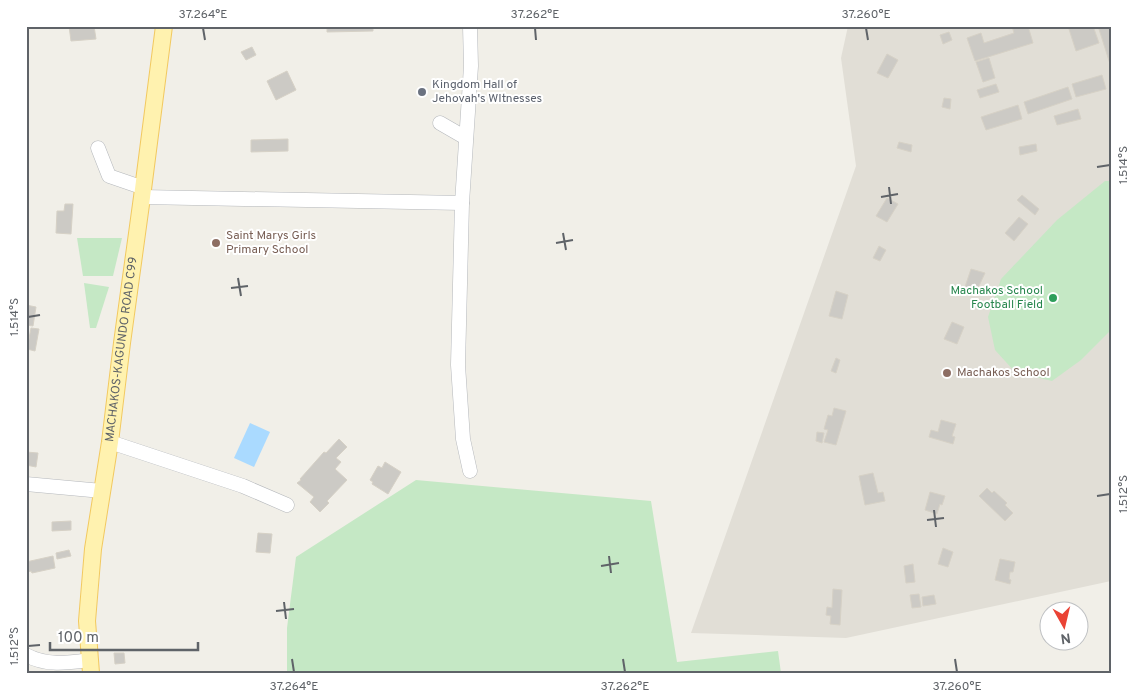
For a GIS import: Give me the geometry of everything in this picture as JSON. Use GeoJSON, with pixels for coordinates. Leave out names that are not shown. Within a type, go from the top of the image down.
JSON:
{"type":"FeatureCollection","features":[{"type":"Feature","properties":{"kind":"main road","name":"MACHAKOS-KAGUNDO ROAD C99"},"geometry":{"type":"LineString","coordinates":[[90,666],[87,621],[88,593],[110,442],[164,26]]}},
{"type":"Feature","properties":{"kind":"street"},"geometry":{"type":"LineString","coordinates":[[470,26],[471,66],[462,203],[458,374],[463,439],[470,471]]}},
{"type":"Feature","properties":{"kind":"street"},"geometry":{"type":"LineString","coordinates":[[440,123],[466,138]]}},
{"type":"Feature","properties":{"kind":"street"},"geometry":{"type":"LineString","coordinates":[[98,148],[109,176],[143,192],[462,203]]}},
{"type":"Feature","properties":{"kind":"street"},"geometry":{"type":"LineString","coordinates":[[110,442],[243,486],[287,505]]}},
{"type":"Feature","properties":{"kind":"street"},"geometry":{"type":"LineString","coordinates":[[26,484],[102,491]]}},
{"type":"Feature","properties":{"kind":"street"},"geometry":{"type":"LineString","coordinates":[[26,655],[48,663],[90,666]]}},
{"type":"Feature","properties":{"kind":"shaded area","name":"Machakos School"},"geometry":{"type":"Polygon","coordinates":[[[848,26],[1111,26],[1111,581],[846,638],[691,633],[856,166],[841,58],[848,26]]]}},
{"type":"Feature","properties":{"kind":"green space","name":"Machakos School Football Field"},"geometry":{"type":"Polygon","coordinates":[[[1105,181],[1111,181],[1111,330],[1081,360],[1052,381],[1015,372],[995,350],[988,317],[1001,279],[1057,220],[1105,181]]]}},
{"type":"Feature","properties":{"kind":"green space"},"geometry":{"type":"Polygon","coordinates":[[[77,238],[122,238],[113,276],[83,276],[77,238]]]}},
{"type":"Feature","properties":{"kind":"green space"},"geometry":{"type":"Polygon","coordinates":[[[84,283],[109,287],[96,328],[90,328],[84,283]]]}},
{"type":"Feature","properties":{"kind":"green space"},"geometry":{"type":"Polygon","coordinates":[[[416,480],[651,501],[677,662],[778,651],[781,673],[287,673],[287,628],[296,557],[416,480]]]}},
{"type":"Feature","properties":{"kind":"water"},"geometry":{"type":"Polygon","coordinates":[[[250,423],[270,432],[254,467],[234,458],[250,423]]]}},
{"type":"Feature","properties":{"kind":"building"},"geometry":{"type":"Polygon","coordinates":[[[69,26],[94,26],[96,39],[71,41],[69,26]]]}},
{"type":"Feature","properties":{"kind":"building"},"geometry":{"type":"Polygon","coordinates":[[[327,26],[373,26],[373,31],[327,32],[327,26]]]}},
{"type":"Feature","properties":{"kind":"building"},"geometry":{"type":"Polygon","coordinates":[[[1012,26],[1028,26],[1033,43],[975,61],[967,38],[981,33],[984,43],[1014,33],[1012,26]]]}},
{"type":"Feature","properties":{"kind":"building"},"geometry":{"type":"Polygon","coordinates":[[[1068,26],[1093,26],[1099,43],[1076,51],[1068,26]]]}},
{"type":"Feature","properties":{"kind":"building"},"geometry":{"type":"Polygon","coordinates":[[[1098,26],[1111,26],[1111,67],[1098,26]]]}},
{"type":"Feature","properties":{"kind":"building"},"geometry":{"type":"Polygon","coordinates":[[[949,32],[952,40],[943,44],[940,35],[949,32]]]}},
{"type":"Feature","properties":{"kind":"building"},"geometry":{"type":"Polygon","coordinates":[[[252,47],[256,55],[246,60],[241,52],[252,47]]]}},
{"type":"Feature","properties":{"kind":"building"},"geometry":{"type":"Polygon","coordinates":[[[887,54],[898,60],[888,78],[877,73],[887,54]]]}},
{"type":"Feature","properties":{"kind":"building"},"geometry":{"type":"Polygon","coordinates":[[[989,58],[995,78],[983,82],[976,62],[989,58]]]}},
{"type":"Feature","properties":{"kind":"building"},"geometry":{"type":"Polygon","coordinates":[[[287,71],[296,90],[276,100],[267,81],[287,71]]]}},
{"type":"Feature","properties":{"kind":"building"},"geometry":{"type":"Polygon","coordinates":[[[1102,75],[1106,89],[1076,97],[1072,84],[1102,75]]]}},
{"type":"Feature","properties":{"kind":"building"},"geometry":{"type":"Polygon","coordinates":[[[996,84],[999,92],[980,98],[977,90],[996,84]]]}},
{"type":"Feature","properties":{"kind":"building"},"geometry":{"type":"Polygon","coordinates":[[[1068,87],[1072,99],[1028,114],[1024,102],[1068,87]]]}},
{"type":"Feature","properties":{"kind":"building"},"geometry":{"type":"Polygon","coordinates":[[[944,98],[951,99],[950,109],[942,107],[944,98]]]}},
{"type":"Feature","properties":{"kind":"building"},"geometry":{"type":"Polygon","coordinates":[[[1018,105],[1022,119],[986,130],[981,117],[1018,105]]]}},
{"type":"Feature","properties":{"kind":"building"},"geometry":{"type":"Polygon","coordinates":[[[1078,109],[1081,119],[1057,125],[1054,116],[1078,109]]]}},
{"type":"Feature","properties":{"kind":"building"},"geometry":{"type":"Polygon","coordinates":[[[288,139],[288,151],[251,152],[251,140],[288,139]]]}},
{"type":"Feature","properties":{"kind":"building"},"geometry":{"type":"Polygon","coordinates":[[[899,142],[912,145],[911,152],[897,148],[899,142]]]}},
{"type":"Feature","properties":{"kind":"building"},"geometry":{"type":"Polygon","coordinates":[[[1036,144],[1037,151],[1020,155],[1019,147],[1036,144]]]}},
{"type":"Feature","properties":{"kind":"building"},"geometry":{"type":"Polygon","coordinates":[[[1022,195],[1039,209],[1035,215],[1017,200],[1022,195]]]}},
{"type":"Feature","properties":{"kind":"building"},"geometry":{"type":"Polygon","coordinates":[[[887,198],[898,204],[887,222],[876,216],[887,198]]]}},
{"type":"Feature","properties":{"kind":"building"},"geometry":{"type":"Polygon","coordinates":[[[65,204],[73,204],[71,234],[56,233],[57,211],[64,211],[65,204]]]}},
{"type":"Feature","properties":{"kind":"building"},"geometry":{"type":"Polygon","coordinates":[[[1019,217],[1028,224],[1014,241],[1005,233],[1019,217]]]}},
{"type":"Feature","properties":{"kind":"building"},"geometry":{"type":"Polygon","coordinates":[[[879,246],[886,250],[880,261],[873,258],[879,246]]]}},
{"type":"Feature","properties":{"kind":"building"},"geometry":{"type":"Polygon","coordinates":[[[971,269],[985,273],[977,290],[965,287],[971,269]]]}},
{"type":"Feature","properties":{"kind":"building"},"geometry":{"type":"Polygon","coordinates":[[[836,291],[848,295],[842,319],[829,316],[836,291]]]}},
{"type":"Feature","properties":{"kind":"building"},"geometry":{"type":"Polygon","coordinates":[[[26,305],[36,307],[33,326],[26,325],[26,305]]]}},
{"type":"Feature","properties":{"kind":"building"},"geometry":{"type":"Polygon","coordinates":[[[952,322],[964,327],[957,344],[944,339],[952,322]]]}},
{"type":"Feature","properties":{"kind":"building"},"geometry":{"type":"Polygon","coordinates":[[[31,328],[39,329],[35,351],[27,349],[31,328]]]}},
{"type":"Feature","properties":{"kind":"building"},"geometry":{"type":"Polygon","coordinates":[[[836,358],[840,360],[836,373],[831,371],[836,358]]]}},
{"type":"Feature","properties":{"kind":"building"},"geometry":{"type":"Polygon","coordinates":[[[834,408],[846,411],[836,445],[824,442],[828,430],[824,429],[828,415],[832,416],[834,408]]]}},
{"type":"Feature","properties":{"kind":"building"},"geometry":{"type":"Polygon","coordinates":[[[941,420],[956,424],[952,436],[955,437],[953,444],[929,437],[931,430],[938,432],[941,420]]]}},
{"type":"Feature","properties":{"kind":"building"},"geometry":{"type":"Polygon","coordinates":[[[817,432],[824,433],[822,443],[816,441],[817,432]]]}},
{"type":"Feature","properties":{"kind":"building"},"geometry":{"type":"Polygon","coordinates":[[[339,439],[347,447],[336,458],[341,462],[335,469],[347,480],[327,501],[329,503],[320,512],[310,502],[314,497],[297,483],[324,452],[326,453],[339,439]]]}},
{"type":"Feature","properties":{"kind":"building"},"geometry":{"type":"Polygon","coordinates":[[[26,452],[38,453],[36,467],[26,465],[26,452]]]}},
{"type":"Feature","properties":{"kind":"building"},"geometry":{"type":"Polygon","coordinates":[[[385,462],[401,472],[388,494],[372,484],[373,482],[370,480],[378,466],[382,468],[385,462]]]}},
{"type":"Feature","properties":{"kind":"building"},"geometry":{"type":"Polygon","coordinates":[[[873,473],[878,493],[883,492],[885,501],[865,505],[859,476],[873,473]]]}},
{"type":"Feature","properties":{"kind":"building"},"geometry":{"type":"Polygon","coordinates":[[[987,488],[992,493],[994,491],[1007,503],[1005,505],[1013,513],[1005,521],[979,496],[987,488]]]}},
{"type":"Feature","properties":{"kind":"building"},"geometry":{"type":"Polygon","coordinates":[[[930,492],[945,496],[937,514],[925,510],[930,492]]]}},
{"type":"Feature","properties":{"kind":"building"},"geometry":{"type":"Polygon","coordinates":[[[71,521],[71,530],[52,531],[52,522],[71,521]]]}},
{"type":"Feature","properties":{"kind":"building"},"geometry":{"type":"Polygon","coordinates":[[[258,533],[272,534],[270,553],[256,552],[258,533]]]}},
{"type":"Feature","properties":{"kind":"building"},"geometry":{"type":"Polygon","coordinates":[[[943,548],[953,552],[948,567],[938,564],[943,548]]]}},
{"type":"Feature","properties":{"kind":"building"},"geometry":{"type":"Polygon","coordinates":[[[69,550],[71,556],[57,559],[56,553],[69,550]]]}},
{"type":"Feature","properties":{"kind":"building"},"geometry":{"type":"Polygon","coordinates":[[[53,556],[55,568],[32,573],[31,571],[28,572],[26,562],[53,556]]]}},
{"type":"Feature","properties":{"kind":"building"},"geometry":{"type":"Polygon","coordinates":[[[1000,559],[1015,562],[1013,572],[1010,572],[1010,584],[995,580],[1000,559]]]}},
{"type":"Feature","properties":{"kind":"building"},"geometry":{"type":"Polygon","coordinates":[[[913,564],[915,582],[906,583],[904,566],[913,564]]]}},
{"type":"Feature","properties":{"kind":"building"},"geometry":{"type":"Polygon","coordinates":[[[833,589],[842,590],[840,625],[830,624],[831,616],[826,615],[827,607],[832,608],[833,589]]]}},
{"type":"Feature","properties":{"kind":"building"},"geometry":{"type":"Polygon","coordinates":[[[919,594],[921,607],[912,608],[910,595],[919,594]]]}},
{"type":"Feature","properties":{"kind":"building"},"geometry":{"type":"Polygon","coordinates":[[[934,595],[936,604],[923,606],[922,597],[934,595]]]}},
{"type":"Feature","properties":{"kind":"building"},"geometry":{"type":"Polygon","coordinates":[[[114,653],[124,653],[125,663],[115,664],[114,653]]]}},
{"type":"Feature","properties":{"kind":"place","name":"Kingdom Hall of Jehovah's WItnesses"},"geometry":{"type":"Point","coordinates":[422,92]}},
{"type":"Feature","properties":{"kind":"place","name":"Saint Marys Girls Primary School"},"geometry":{"type":"Point","coordinates":[216,243]}},
{"type":"Feature","properties":{"kind":"place","name":"Machakos School Football Field"},"geometry":{"type":"Point","coordinates":[1053,298]}},
{"type":"Feature","properties":{"kind":"place","name":"Machakos School"},"geometry":{"type":"Point","coordinates":[947,373]}}]}
